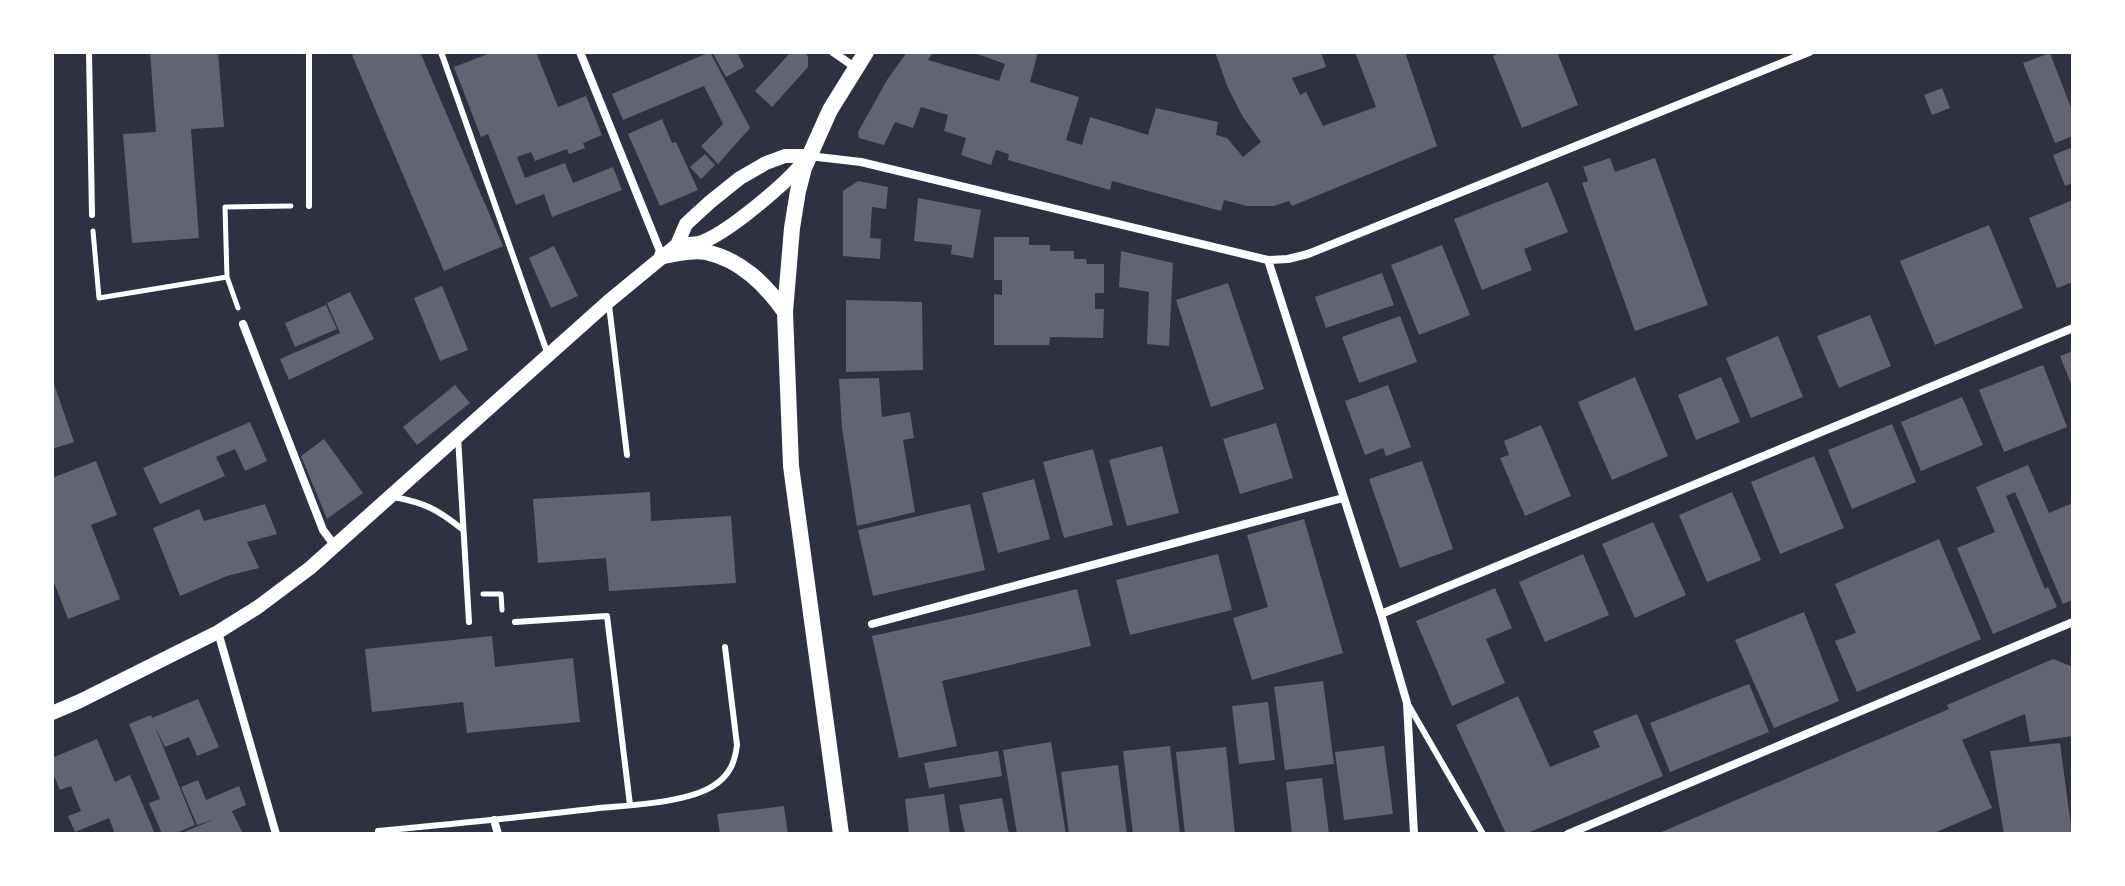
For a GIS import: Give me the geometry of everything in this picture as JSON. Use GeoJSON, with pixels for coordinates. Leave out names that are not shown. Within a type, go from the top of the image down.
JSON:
{"type":"FeatureCollection","features":[{"type":"Feature","properties":{"kind":"main road"},"geometry":{"type":"LineString","coordinates":[[841,834],[791,466],[785,312],[792,228],[808,156],[830,110],[866,52]]}},
{"type":"Feature","properties":{"kind":"main road"},"geometry":{"type":"LineString","coordinates":[[662,256],[704,252],[739,266],[764,285],[785,312]]}},
{"type":"Feature","properties":{"kind":"street"},"geometry":{"type":"LineString","coordinates":[[580,52],[662,256]]}},
{"type":"Feature","properties":{"kind":"street"},"geometry":{"type":"LineString","coordinates":[[833,52],[856,68]]}},
{"type":"Feature","properties":{"kind":"street"},"geometry":{"type":"LineString","coordinates":[[677,245],[686,224],[694,215],[740,178],[777,158],[795,155],[861,162],[1268,260],[1288,259],[1308,254],[1809,52]]}},
{"type":"Feature","properties":{"kind":"street"},"geometry":{"type":"LineString","coordinates":[[52,713],[218,632],[258,607],[310,568],[662,256],[677,245],[710,238],[735,222],[786,181],[808,156]]}},
{"type":"Feature","properties":{"kind":"street"},"geometry":{"type":"LineString","coordinates":[[1268,260],[1407,703],[1414,834]]}},
{"type":"Feature","properties":{"kind":"street"},"geometry":{"type":"LineString","coordinates":[[243,324],[323,530],[335,546]]}},
{"type":"Feature","properties":{"kind":"street"},"geometry":{"type":"LineString","coordinates":[[1381,614],[2073,328]]}},
{"type":"Feature","properties":{"kind":"street"},"geometry":{"type":"LineString","coordinates":[[872,624],[1343,498]]}},
{"type":"Feature","properties":{"kind":"street"},"geometry":{"type":"LineString","coordinates":[[1568,834],[2073,622]]}},
{"type":"Feature","properties":{"kind":"street"},"geometry":{"type":"LineString","coordinates":[[218,632],[276,834]]}},
{"type":"Feature","properties":{"kind":"street"},"geometry":{"type":"LineString","coordinates":[[494,820],[498,834]]}},
{"type":"Feature","properties":{"kind":"lane"},"geometry":{"type":"LineString","coordinates":[[89,52],[92,215]]}},
{"type":"Feature","properties":{"kind":"lane"},"geometry":{"type":"LineString","coordinates":[[309,52],[309,206]]}},
{"type":"Feature","properties":{"kind":"lane"},"geometry":{"type":"LineString","coordinates":[[441,52],[548,355]]}},
{"type":"Feature","properties":{"kind":"lane"},"geometry":{"type":"LineString","coordinates":[[609,301],[627,455]]}},
{"type":"Feature","properties":{"kind":"lane"},"geometry":{"type":"LineString","coordinates":[[458,437],[469,622]]}},
{"type":"Feature","properties":{"kind":"lane"},"geometry":{"type":"LineString","coordinates":[[390,496],[418,501],[439,511],[463,530]]}},
{"type":"Feature","properties":{"kind":"lane"},"geometry":{"type":"LineString","coordinates":[[515,622],[607,616],[630,805]]}},
{"type":"Feature","properties":{"kind":"lane"},"geometry":{"type":"LineString","coordinates":[[378,831],[630,805],[684,797],[711,787],[729,772],[735,761],[737,745],[725,647]]}},
{"type":"Feature","properties":{"kind":"lane"},"geometry":{"type":"LineString","coordinates":[[1407,703],[1483,834]]}},
{"type":"Feature","properties":{"kind":"path"},"geometry":{"type":"LineString","coordinates":[[243,324],[227,277],[225,207],[309,206]]}},
{"type":"Feature","properties":{"kind":"path"},"geometry":{"type":"LineString","coordinates":[[92,215],[99,298],[227,277]]}},
{"type":"Feature","properties":{"kind":"path"},"geometry":{"type":"LineString","coordinates":[[483,594],[501,594],[503,623]]}},
{"type":"Feature","properties":{"kind":"building"},"geometry":{"type":"Polygon","coordinates":[[[150,52],[218,52],[224,127],[191,129],[199,238],[132,243],[123,134],[156,132],[150,52]]]}},
{"type":"Feature","properties":{"kind":"building"},"geometry":{"type":"Polygon","coordinates":[[[358,52],[420,52],[503,246],[444,271],[352,55],[358,52]]]}},
{"type":"Feature","properties":{"kind":"building"},"geometry":{"type":"Polygon","coordinates":[[[493,52],[536,52],[558,107],[586,96],[602,135],[583,143],[585,148],[569,154],[567,149],[535,161],[531,152],[517,157],[525,178],[565,163],[573,183],[613,167],[622,190],[552,217],[544,194],[516,205],[488,134],[481,137],[454,67],[493,52]]]}},
{"type":"Feature","properties":{"kind":"building"},"geometry":{"type":"Polygon","coordinates":[[[710,52],[750,128],[718,164],[701,146],[723,124],[704,86],[623,120],[612,94],[710,52]]]}},
{"type":"Feature","properties":{"kind":"building"},"geometry":{"type":"Polygon","coordinates":[[[712,52],[737,52],[744,67],[726,77],[712,52]]]}},
{"type":"Feature","properties":{"kind":"building"},"geometry":{"type":"Polygon","coordinates":[[[791,52],[805,52],[808,67],[772,107],[755,91],[791,52]]]}},
{"type":"Feature","properties":{"kind":"building"},"geometry":{"type":"Polygon","coordinates":[[[907,52],[933,52],[928,60],[999,81],[1005,64],[972,52],[1038,52],[1030,82],[1079,97],[1066,140],[1082,145],[1090,117],[1148,135],[1156,108],[1218,122],[1216,135],[1227,138],[1243,157],[1261,142],[1228,88],[1215,52],[1321,52],[1326,67],[1292,78],[1300,95],[1306,92],[1323,126],[1376,107],[1355,52],[1405,52],[1437,146],[1292,206],[1289,201],[1274,206],[1247,206],[1224,200],[1221,211],[1112,181],[1110,190],[1008,160],[1009,154],[996,150],[991,165],[961,155],[966,138],[944,131],[948,115],[921,107],[913,128],[895,122],[884,145],[859,138],[858,132],[887,80],[907,52]]]}},
{"type":"Feature","properties":{"kind":"building"},"geometry":{"type":"Polygon","coordinates":[[[1502,52],[1557,52],[1578,105],[1522,128],[1493,56],[1502,52]]]}},
{"type":"Feature","properties":{"kind":"building"},"geometry":{"type":"Polygon","coordinates":[[[2050,53],[2073,113],[2073,136],[2055,143],[2023,63],[2050,53]]]}},
{"type":"Feature","properties":{"kind":"building"},"geometry":{"type":"Polygon","coordinates":[[[1942,88],[1950,108],[1932,115],[1924,95],[1942,88]]]}},
{"type":"Feature","properties":{"kind":"building"},"geometry":{"type":"Polygon","coordinates":[[[662,119],[698,190],[660,206],[628,134],[662,119]]]}},
{"type":"Feature","properties":{"kind":"building"},"geometry":{"type":"Polygon","coordinates":[[[2073,147],[2073,183],[2065,186],[2053,155],[2073,147]]]}},
{"type":"Feature","properties":{"kind":"building"},"geometry":{"type":"Polygon","coordinates":[[[705,154],[715,165],[701,179],[690,167],[705,154]]]}},
{"type":"Feature","properties":{"kind":"building"},"geometry":{"type":"Polygon","coordinates":[[[1610,158],[1615,172],[1655,158],[1708,305],[1635,331],[1582,183],[1588,181],[1583,167],[1610,158]]]}},
{"type":"Feature","properties":{"kind":"building"},"geometry":{"type":"Polygon","coordinates":[[[858,181],[888,187],[886,209],[872,207],[870,238],[881,239],[880,259],[843,256],[843,191],[858,181]]]}},
{"type":"Feature","properties":{"kind":"building"},"geometry":{"type":"Polygon","coordinates":[[[1548,182],[1568,232],[1524,249],[1532,270],[1482,290],[1454,219],[1548,182]]]}},
{"type":"Feature","properties":{"kind":"building"},"geometry":{"type":"Polygon","coordinates":[[[918,198],[981,210],[973,258],[951,254],[952,245],[914,241],[918,198]]]}},
{"type":"Feature","properties":{"kind":"building"},"geometry":{"type":"Polygon","coordinates":[[[2073,200],[2073,282],[2057,288],[2029,218],[2073,200]]]}},
{"type":"Feature","properties":{"kind":"building"},"geometry":{"type":"Polygon","coordinates":[[[1989,225],[2023,308],[1935,345],[1900,261],[1989,225]]]}},
{"type":"Feature","properties":{"kind":"building"},"geometry":{"type":"Polygon","coordinates":[[[994,237],[1029,237],[1029,245],[1050,245],[1050,251],[1074,251],[1074,259],[1086,259],[1087,264],[1104,264],[1104,293],[1095,293],[1095,309],[1104,309],[1103,338],[1050,337],[1049,345],[994,345],[994,294],[1002,295],[1002,280],[994,280],[994,237]]]}},
{"type":"Feature","properties":{"kind":"building"},"geometry":{"type":"Polygon","coordinates":[[[1442,245],[1470,315],[1419,335],[1391,265],[1442,245]]]}},
{"type":"Feature","properties":{"kind":"building"},"geometry":{"type":"Polygon","coordinates":[[[554,246],[578,296],[551,308],[529,258],[554,246]]]}},
{"type":"Feature","properties":{"kind":"building"},"geometry":{"type":"Polygon","coordinates":[[[1121,251],[1173,263],[1169,346],[1147,344],[1149,292],[1119,287],[1121,251]]]}},
{"type":"Feature","properties":{"kind":"building"},"geometry":{"type":"Polygon","coordinates":[[[1382,273],[1394,305],[1326,328],[1315,297],[1382,273]]]}},
{"type":"Feature","properties":{"kind":"building"},"geometry":{"type":"Polygon","coordinates":[[[1228,283],[1264,389],[1211,407],[1176,300],[1228,283]]]}},
{"type":"Feature","properties":{"kind":"building"},"geometry":{"type":"Polygon","coordinates":[[[442,286],[468,350],[440,361],[414,298],[442,286]]]}},
{"type":"Feature","properties":{"kind":"building"},"geometry":{"type":"Polygon","coordinates":[[[350,292],[374,339],[289,380],[280,359],[340,333],[327,303],[350,292]]]}},
{"type":"Feature","properties":{"kind":"building"},"geometry":{"type":"Polygon","coordinates":[[[846,300],[922,302],[923,370],[846,372],[846,300]]]}},
{"type":"Feature","properties":{"kind":"building"},"geometry":{"type":"Polygon","coordinates":[[[326,305],[337,329],[295,347],[285,323],[326,305]]]}},
{"type":"Feature","properties":{"kind":"building"},"geometry":{"type":"Polygon","coordinates":[[[1870,315],[1891,366],[1839,388],[1817,336],[1870,315]]]}},
{"type":"Feature","properties":{"kind":"building"},"geometry":{"type":"Polygon","coordinates":[[[1400,316],[1417,362],[1359,383],[1342,337],[1400,316]]]}},
{"type":"Feature","properties":{"kind":"building"},"geometry":{"type":"Polygon","coordinates":[[[1778,336],[1803,397],[1751,418],[1726,358],[1778,336]]]}},
{"type":"Feature","properties":{"kind":"building"},"geometry":{"type":"Polygon","coordinates":[[[2073,351],[2073,389],[2060,356],[2073,351]]]}},
{"type":"Feature","properties":{"kind":"building"},"geometry":{"type":"Polygon","coordinates":[[[2043,365],[2067,427],[2004,452],[1979,390],[2043,365]]]}},
{"type":"Feature","properties":{"kind":"building"},"geometry":{"type":"Polygon","coordinates":[[[1635,377],[1668,456],[1612,480],[1578,402],[1635,377]]]}},
{"type":"Feature","properties":{"kind":"building"},"geometry":{"type":"Polygon","coordinates":[[[1721,377],[1740,422],[1696,440],[1678,395],[1721,377]]]}},
{"type":"Feature","properties":{"kind":"building"},"geometry":{"type":"Polygon","coordinates":[[[52,378],[74,442],[52,449],[52,378]]]}},
{"type":"Feature","properties":{"kind":"building"},"geometry":{"type":"Polygon","coordinates":[[[879,378],[882,417],[910,412],[914,438],[903,440],[915,512],[857,526],[842,428],[839,379],[879,378]]]}},
{"type":"Feature","properties":{"kind":"building"},"geometry":{"type":"Polygon","coordinates":[[[455,385],[470,403],[417,445],[403,427],[455,385]]]}},
{"type":"Feature","properties":{"kind":"building"},"geometry":{"type":"Polygon","coordinates":[[[1388,385],[1411,447],[1386,456],[1383,448],[1365,455],[1345,401],[1388,385]]]}},
{"type":"Feature","properties":{"kind":"building"},"geometry":{"type":"Polygon","coordinates":[[[1962,397],[1983,445],[1921,471],[1901,422],[1962,397]]]}},
{"type":"Feature","properties":{"kind":"building"},"geometry":{"type":"Polygon","coordinates":[[[250,422],[267,461],[245,471],[235,449],[216,457],[225,476],[160,504],[143,468],[250,422]]]}},
{"type":"Feature","properties":{"kind":"building"},"geometry":{"type":"Polygon","coordinates":[[[1276,423],[1293,478],[1240,494],[1223,439],[1276,423]]]}},
{"type":"Feature","properties":{"kind":"building"},"geometry":{"type":"Polygon","coordinates":[[[1892,424],[1916,482],[1852,509],[1828,450],[1892,424]]]}},
{"type":"Feature","properties":{"kind":"building"},"geometry":{"type":"Polygon","coordinates":[[[1541,425],[1571,496],[1525,516],[1500,458],[1509,455],[1504,441],[1541,425]]]}},
{"type":"Feature","properties":{"kind":"building"},"geometry":{"type":"Polygon","coordinates":[[[324,439],[363,493],[327,519],[301,456],[324,439]]]}},
{"type":"Feature","properties":{"kind":"building"},"geometry":{"type":"Polygon","coordinates":[[[1162,446],[1179,513],[1127,526],[1109,460],[1162,446]]]}},
{"type":"Feature","properties":{"kind":"building"},"geometry":{"type":"Polygon","coordinates":[[[1093,449],[1113,525],[1064,538],[1043,462],[1093,449]]]}},
{"type":"Feature","properties":{"kind":"building"},"geometry":{"type":"Polygon","coordinates":[[[1814,456],[1844,528],[1780,554],[1751,482],[1814,456]]]}},
{"type":"Feature","properties":{"kind":"building"},"geometry":{"type":"Polygon","coordinates":[[[96,461],[117,515],[91,525],[120,599],[68,619],[52,577],[52,478],[96,461]]]}},
{"type":"Feature","properties":{"kind":"building"},"geometry":{"type":"Polygon","coordinates":[[[1422,461],[1453,549],[1400,568],[1369,479],[1422,461]]]}},
{"type":"Feature","properties":{"kind":"building"},"geometry":{"type":"Polygon","coordinates":[[[2028,465],[2049,513],[2073,503],[2073,600],[2063,604],[2015,492],[2006,496],[2045,589],[2048,587],[2057,607],[1993,634],[1957,548],[1995,532],[1976,487],[2028,465]]]}},
{"type":"Feature","properties":{"kind":"building"},"geometry":{"type":"Polygon","coordinates":[[[1034,479],[1050,539],[998,553],[982,493],[1034,479]]]}},
{"type":"Feature","properties":{"kind":"building"},"geometry":{"type":"Polygon","coordinates":[[[650,492],[651,521],[731,516],[736,583],[609,591],[606,558],[538,563],[533,499],[650,492]]]}},
{"type":"Feature","properties":{"kind":"building"},"geometry":{"type":"Polygon","coordinates":[[[1732,492],[1761,560],[1707,582],[1679,515],[1732,492]]]}},
{"type":"Feature","properties":{"kind":"building"},"geometry":{"type":"Polygon","coordinates":[[[265,504],[277,534],[247,542],[259,568],[227,576],[180,596],[153,528],[199,509],[204,521],[265,504]]]}},
{"type":"Feature","properties":{"kind":"building"},"geometry":{"type":"Polygon","coordinates":[[[970,504],[985,570],[873,596],[858,530],[970,504]]]}},
{"type":"Feature","properties":{"kind":"building"},"geometry":{"type":"Polygon","coordinates":[[[1304,519],[1343,653],[1252,680],[1233,618],[1268,607],[1247,535],[1304,519]]]}},
{"type":"Feature","properties":{"kind":"building"},"geometry":{"type":"Polygon","coordinates":[[[1653,522],[1686,595],[1635,618],[1602,544],[1653,522]]]}},
{"type":"Feature","properties":{"kind":"building"},"geometry":{"type":"Polygon","coordinates":[[[1939,539],[1981,639],[1857,692],[1835,641],[1856,633],[1835,584],[1939,539]]]}},
{"type":"Feature","properties":{"kind":"building"},"geometry":{"type":"Polygon","coordinates":[[[1218,554],[1232,610],[1130,635],[1116,580],[1218,554]]]}},
{"type":"Feature","properties":{"kind":"building"},"geometry":{"type":"Polygon","coordinates":[[[1583,554],[1609,615],[1545,642],[1519,582],[1583,554]]]}},
{"type":"Feature","properties":{"kind":"building"},"geometry":{"type":"Polygon","coordinates":[[[1495,588],[1512,628],[1486,639],[1505,683],[1452,706],[1416,621],[1495,588]]]}},
{"type":"Feature","properties":{"kind":"building"},"geometry":{"type":"Polygon","coordinates":[[[1077,589],[1091,646],[942,681],[957,746],[899,758],[872,636],[1077,589]]]}},
{"type":"Feature","properties":{"kind":"building"},"geometry":{"type":"Polygon","coordinates":[[[1804,612],[1839,701],[1774,728],[1735,640],[1804,612]]]}},
{"type":"Feature","properties":{"kind":"building"},"geometry":{"type":"Polygon","coordinates":[[[492,636],[495,667],[573,658],[580,722],[467,733],[463,702],[372,712],[365,649],[492,636]]]}},
{"type":"Feature","properties":{"kind":"building"},"geometry":{"type":"Polygon","coordinates":[[[2053,659],[2073,667],[2073,736],[2030,742],[2025,714],[1962,740],[1992,808],[1932,834],[1657,834],[1949,709],[1947,705],[2053,659]]]}},
{"type":"Feature","properties":{"kind":"building"},"geometry":{"type":"Polygon","coordinates":[[[1323,681],[1334,764],[1285,770],[1274,687],[1323,681]]]}},
{"type":"Feature","properties":{"kind":"building"},"geometry":{"type":"Polygon","coordinates":[[[1749,684],[1769,732],[1670,772],[1650,723],[1749,684]]]}},
{"type":"Feature","properties":{"kind":"building"},"geometry":{"type":"Polygon","coordinates":[[[1518,696],[1550,767],[1600,747],[1593,731],[1637,714],[1663,776],[1525,834],[1506,834],[1456,725],[1518,696]]]}},
{"type":"Feature","properties":{"kind":"building"},"geometry":{"type":"Polygon","coordinates":[[[198,699],[219,747],[197,756],[189,737],[165,747],[155,727],[195,825],[174,834],[162,834],[149,803],[160,799],[129,724],[198,699]]]}},
{"type":"Feature","properties":{"kind":"building"},"geometry":{"type":"Polygon","coordinates":[[[1268,702],[1275,760],[1239,764],[1232,706],[1268,702]]]}},
{"type":"Feature","properties":{"kind":"building"},"geometry":{"type":"Polygon","coordinates":[[[97,739],[115,782],[130,775],[155,834],[115,834],[109,818],[75,832],[68,816],[81,811],[71,786],[60,790],[52,771],[52,758],[97,739]]]}},
{"type":"Feature","properties":{"kind":"building"},"geometry":{"type":"Polygon","coordinates":[[[1051,742],[1066,834],[1017,834],[1003,750],[1051,742]]]}},
{"type":"Feature","properties":{"kind":"building"},"geometry":{"type":"Polygon","coordinates":[[[2060,743],[2072,834],[2004,834],[1990,751],[2060,743]]]}},
{"type":"Feature","properties":{"kind":"building"},"geometry":{"type":"Polygon","coordinates":[[[1170,746],[1180,834],[1133,834],[1123,751],[1170,746]]]}},
{"type":"Feature","properties":{"kind":"building"},"geometry":{"type":"Polygon","coordinates":[[[1384,746],[1393,814],[1344,820],[1335,752],[1384,746]]]}},
{"type":"Feature","properties":{"kind":"building"},"geometry":{"type":"Polygon","coordinates":[[[1226,747],[1235,834],[1185,834],[1176,752],[1226,747]]]}},
{"type":"Feature","properties":{"kind":"building"},"geometry":{"type":"Polygon","coordinates":[[[998,751],[1002,776],[929,788],[924,763],[998,751]]]}},
{"type":"Feature","properties":{"kind":"building"},"geometry":{"type":"Polygon","coordinates":[[[1118,765],[1127,834],[1069,834],[1061,772],[1118,765]]]}},
{"type":"Feature","properties":{"kind":"building"},"geometry":{"type":"Polygon","coordinates":[[[1322,778],[1329,834],[1292,834],[1286,782],[1322,778]]]}},
{"type":"Feature","properties":{"kind":"building"},"geometry":{"type":"Polygon","coordinates":[[[198,780],[206,800],[239,786],[246,805],[232,811],[243,834],[179,834],[215,819],[197,825],[181,787],[198,780]]]}},
{"type":"Feature","properties":{"kind":"building"},"geometry":{"type":"Polygon","coordinates":[[[944,794],[950,834],[909,834],[905,799],[944,794]]]}},
{"type":"Feature","properties":{"kind":"building"},"geometry":{"type":"Polygon","coordinates":[[[1002,798],[1009,834],[965,834],[959,805],[1002,798]]]}},
{"type":"Feature","properties":{"kind":"building"},"geometry":{"type":"Polygon","coordinates":[[[784,806],[788,834],[720,834],[717,814],[784,806]]]}}]}
